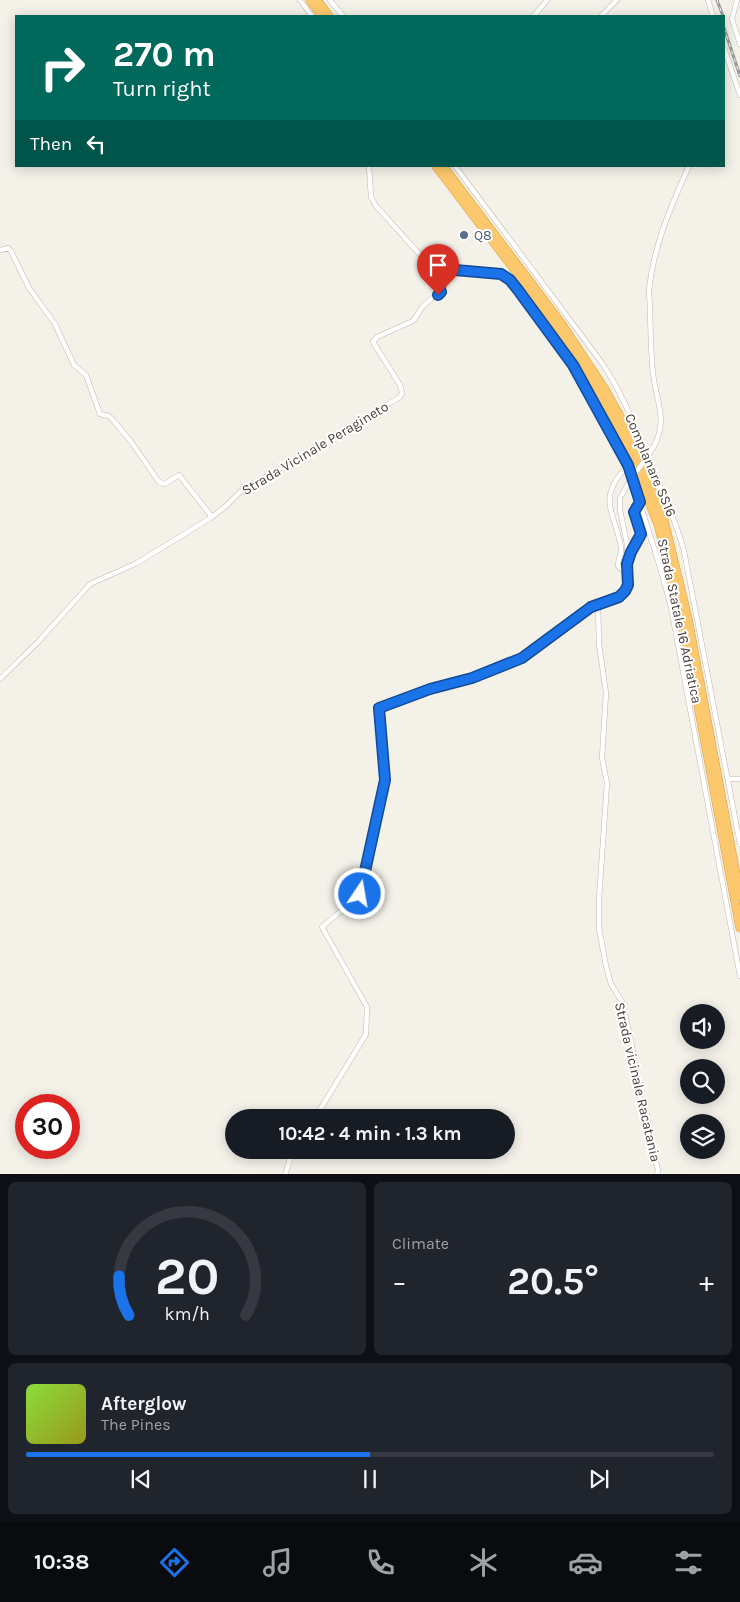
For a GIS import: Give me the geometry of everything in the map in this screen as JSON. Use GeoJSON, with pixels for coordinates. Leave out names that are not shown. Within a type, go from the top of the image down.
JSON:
{"type":"FeatureCollection","features":[{"type":"Feature","properties":{"kind":"highway"},"geometry":{"type":"LineString","coordinates":[[310,0],[321,15]]}},
{"type":"Feature","properties":{"kind":"highway"},"geometry":{"type":"LineString","coordinates":[[317,0],[328,15]]}},
{"type":"Feature","properties":{"kind":"highway","name":"Strada Statale 16 Adriatica"},"geometry":{"type":"LineString","coordinates":[[437,167],[557,326],[582,364],[621,433],[651,506],[670,567],[682,620],[740,928]]}},
{"type":"Feature","properties":{"kind":"highway","name":"Strada Statale 16 Adriatica"},"geometry":{"type":"LineString","coordinates":[[444,167],[582,353],[627,429],[660,511],[675,563],[688,619],[740,896]]}},
{"type":"Feature","properties":{"kind":"street"},"geometry":{"type":"LineString","coordinates":[[300,0],[311,15]]}},
{"type":"Feature","properties":{"kind":"street"},"geometry":{"type":"LineString","coordinates":[[330,0],[342,15]]}},
{"type":"Feature","properties":{"kind":"street"},"geometry":{"type":"LineString","coordinates":[[535,15],[547,0]]}},
{"type":"Feature","properties":{"kind":"street"},"geometry":{"type":"LineString","coordinates":[[602,15],[617,0]]}},
{"type":"Feature","properties":{"kind":"street"},"geometry":{"type":"LineString","coordinates":[[708,0],[713,15]]}},
{"type":"Feature","properties":{"kind":"street"},"geometry":{"type":"LineString","coordinates":[[737,0],[732,19],[740,44]]}},
{"type":"Feature","properties":{"kind":"street"},"geometry":{"type":"LineString","coordinates":[[725,56],[740,95]]}},
{"type":"Feature","properties":{"kind":"street"},"geometry":{"type":"LineString","coordinates":[[369,167],[371,197],[376,206],[432,268],[501,274],[510,280],[539,316],[573,365],[628,465],[673,615],[740,976]]}},
{"type":"Feature","properties":{"kind":"street","name":"Complanare SS16"},"geometry":{"type":"LineString","coordinates":[[456,167],[584,337],[619,390],[679,532],[699,624],[740,844]]}},
{"type":"Feature","properties":{"kind":"street"},"geometry":{"type":"LineString","coordinates":[[321,1109],[366,1034],[367,1007],[322,927],[360,894],[385,780],[379,708],[430,689],[472,678],[522,658],[591,607],[619,597],[628,585],[628,544],[620,510],[620,498],[659,437],[662,416],[653,373],[650,280],[661,236],[675,195],[689,167]]}},
{"type":"Feature","properties":{"kind":"street"},"geometry":{"type":"LineString","coordinates":[[0,250],[8,248],[11,251],[29,288],[55,324],[76,368],[86,375],[100,414],[110,416],[160,482],[165,484],[178,475],[212,517]]}},
{"type":"Feature","properties":{"kind":"street","name":"Strada Vicinale Peragineto"},"geometry":{"type":"LineString","coordinates":[[0,679],[38,642],[90,584],[138,563],[212,517],[242,490],[400,397],[402,393],[400,385],[373,342],[377,337],[413,321],[425,303],[441,292],[432,268]]}},
{"type":"Feature","properties":{"kind":"street"},"geometry":{"type":"LineString","coordinates":[[628,465],[615,480],[609,495],[609,506],[622,550],[618,566],[623,570],[641,534],[634,512],[640,502]]}},
{"type":"Feature","properties":{"kind":"street","name":"Strada vicinale Racatania"},"geometry":{"type":"LineString","coordinates":[[598,605],[599,644],[606,692],[602,758],[606,783],[599,928],[608,975],[622,1002],[640,1097],[646,1109],[649,1123],[652,1149],[658,1170],[657,1174]]}},
{"type":"Feature","properties":{"kind":"street"},"geometry":{"type":"LineString","coordinates":[[728,779],[740,779]]}},
{"type":"Feature","properties":{"kind":"street"},"geometry":{"type":"LineString","coordinates":[[285,1174],[290,1159]]}},
{"type":"Feature","properties":{"kind":"railway"},"geometry":{"type":"LineString","coordinates":[[717,0],[723,15]]}},
{"type":"Feature","properties":{"kind":"railway"},"geometry":{"type":"LineString","coordinates":[[725,31],[740,76]]}},
{"type":"Feature","properties":{"kind":"place","name":"Q8"},"geometry":{"type":"Point","coordinates":[464,235]}},
{"type":"Feature","properties":{"kind":"route"},"geometry":{"type":"LineString","coordinates":[[360,894],[385,780],[379,708],[430,689],[472,678],[522,658],[591,607],[619,597],[628,585],[627,564],[641,534],[634,512],[640,502],[628,465],[573,365],[539,316],[510,280],[501,274],[432,268],[440,287],[441,292],[438,295]]}}]}
